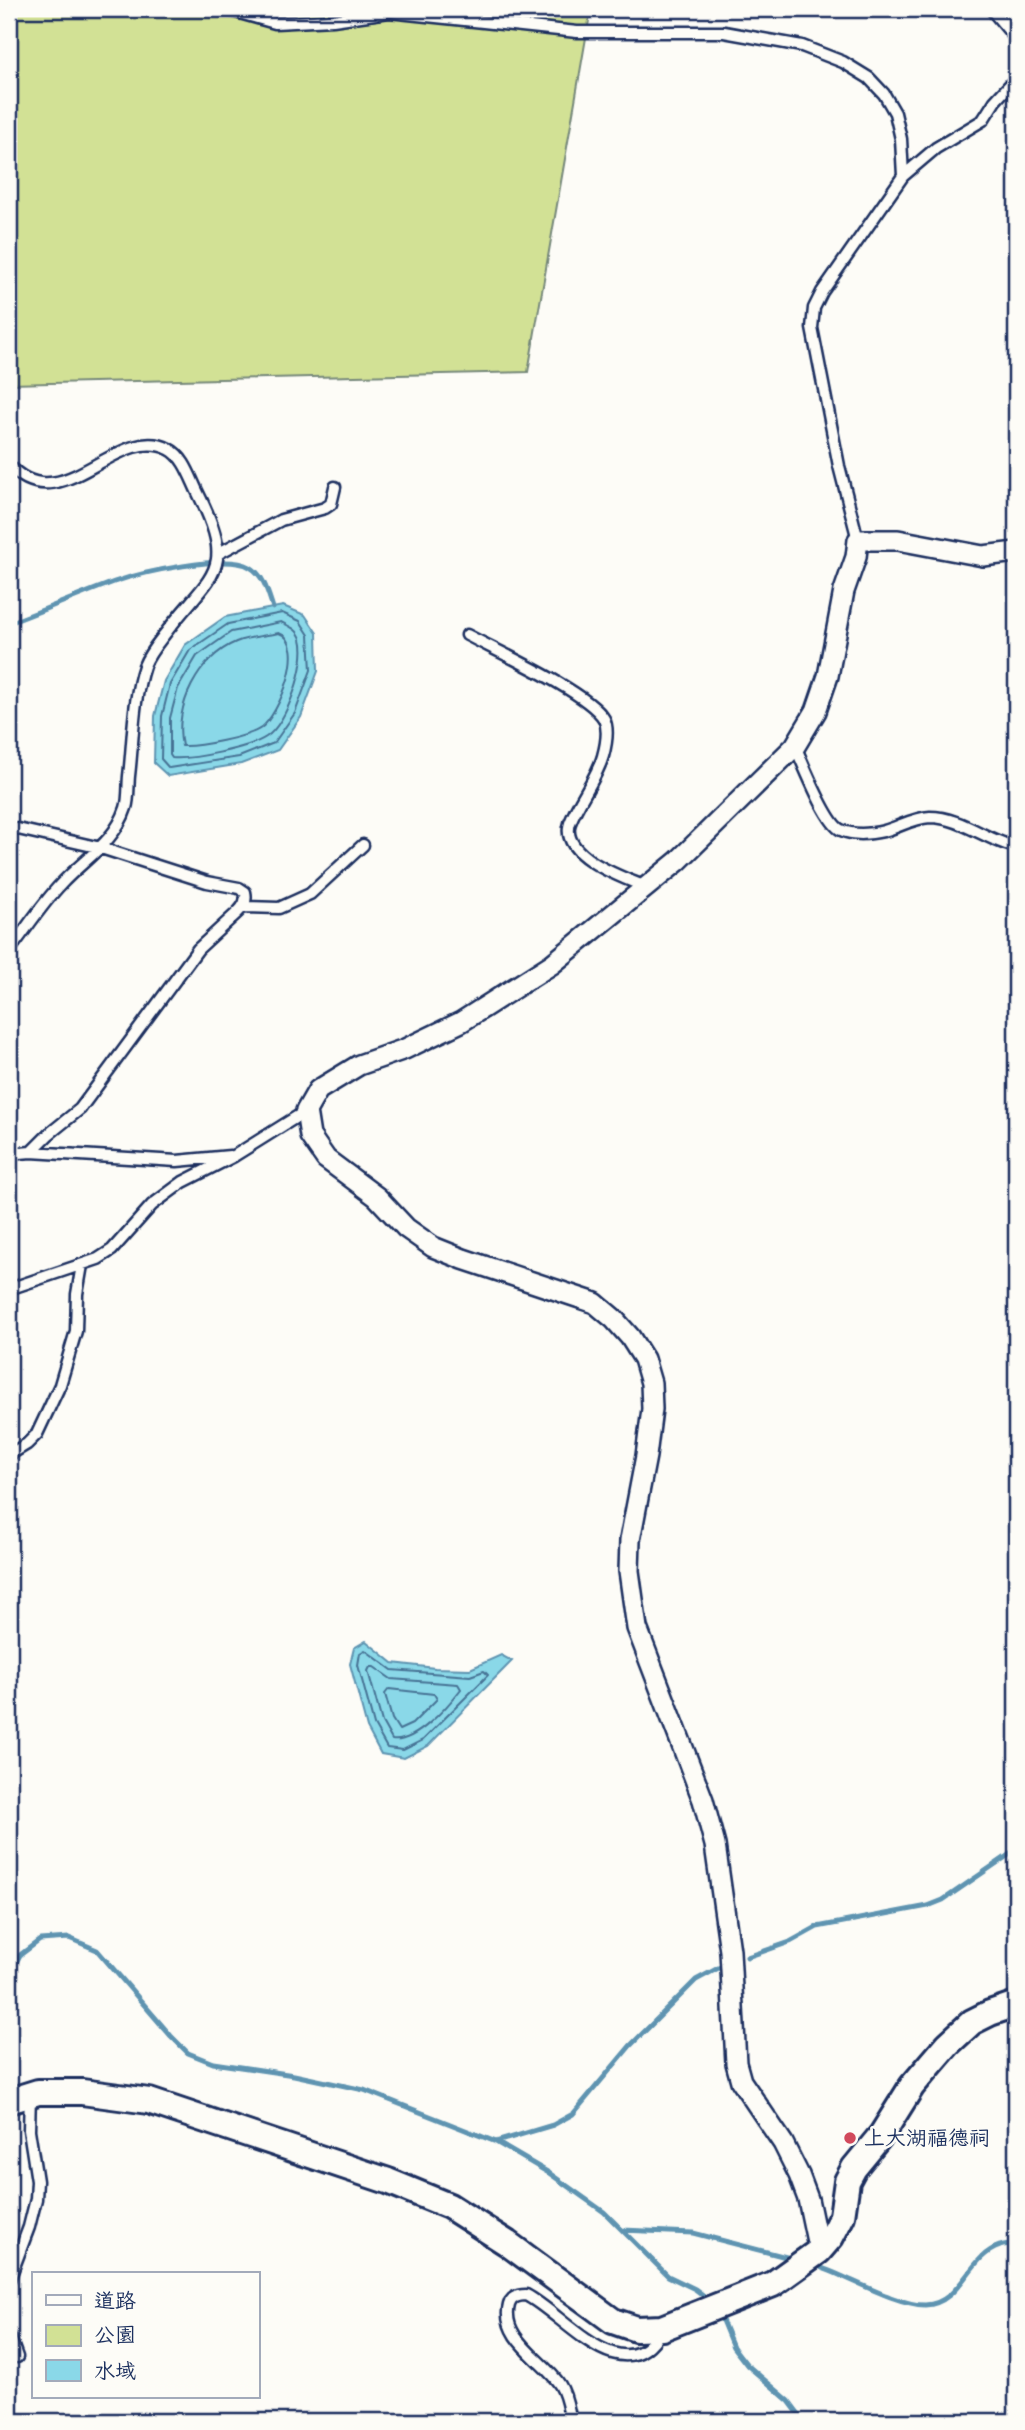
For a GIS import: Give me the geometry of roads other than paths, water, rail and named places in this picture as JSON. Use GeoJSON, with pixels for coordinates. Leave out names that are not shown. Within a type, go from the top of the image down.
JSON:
{"type":"FeatureCollection","features":[{"type":"Feature","properties":{"kind":"street"},"geometry":{"type":"LineString","coordinates":[[820,2250],[808,2199],[799,2175],[783,2143],[757,2107],[738,2072],[730,1951],[715,1845],[703,1800],[637,1629],[629,1571],[630,1540],[652,1409],[651,1383],[644,1359],[630,1336],[594,1303],[463,1259],[433,1247],[406,1228],[377,1197],[326,1159],[310,1136],[306,1111],[318,1090],[359,1065],[405,1049],[461,1022],[552,964],[678,861],[795,746],[816,711],[828,676],[844,591],[856,557],[858,540],[898,540],[983,556],[1016,552]]}},
{"type":"Feature","properties":{"kind":"street"},"geometry":{"type":"LineString","coordinates":[[19,2098],[38,2092],[82,2092],[149,2101],[388,2181],[449,2206],[508,2244],[613,2321],[636,2329],[662,2329],[773,2284],[820,2250],[831,2237],[842,2216],[847,2181],[882,2134],[912,2086],[948,2044],[972,2022],[1016,2004]]}},
{"type":"Feature","properties":{"kind":"lane"},"geometry":{"type":"LineString","coordinates":[[225,9],[275,23],[333,20],[389,12],[577,32],[724,32],[802,46],[843,62],[869,78],[884,94],[895,113],[901,139],[903,176]]}},
{"type":"Feature","properties":{"kind":"lane"},"geometry":{"type":"LineString","coordinates":[[991,9],[1016,39]]}},
{"type":"Feature","properties":{"kind":"lane"},"geometry":{"type":"LineString","coordinates":[[858,540],[839,466],[818,363],[812,328],[814,308],[822,292],[903,176],[936,148],[983,120],[995,101],[1016,78]]}},
{"type":"Feature","properties":{"kind":"lane"},"geometry":{"type":"LineString","coordinates":[[9,465],[24,478],[38,483],[50,483],[80,474],[99,462],[137,447],[158,445],[172,450],[182,462],[206,510],[219,553],[217,568],[211,579],[186,606],[144,666],[126,808],[101,848],[58,886],[9,951]]}},
{"type":"Feature","properties":{"kind":"lane"},"geometry":{"type":"LineString","coordinates":[[219,553],[281,520],[325,508],[331,504],[335,487]]}},
{"type":"Feature","properties":{"kind":"lane"},"geometry":{"type":"LineString","coordinates":[[467,635],[560,684],[593,706],[605,720],[607,743],[598,771],[569,826],[573,844],[587,859],[646,887]]}},
{"type":"Feature","properties":{"kind":"lane"},"geometry":{"type":"LineString","coordinates":[[795,746],[830,819],[840,830],[858,834],[871,833],[930,817],[951,820],[1003,844],[1016,847]]}},
{"type":"Feature","properties":{"kind":"lane"},"geometry":{"type":"LineString","coordinates":[[9,827],[101,848],[245,892],[244,906],[198,949],[80,1110],[31,1152]]}},
{"type":"Feature","properties":{"kind":"lane"},"geometry":{"type":"LineString","coordinates":[[244,906],[279,908],[310,894],[363,845]]}},
{"type":"Feature","properties":{"kind":"lane"},"geometry":{"type":"LineString","coordinates":[[9,1289],[98,1259],[112,1250],[152,1205],[183,1182],[234,1156],[306,1111]]}},
{"type":"Feature","properties":{"kind":"lane"},"geometry":{"type":"LineString","coordinates":[[9,1154],[31,1152],[177,1160],[234,1156]]}},
{"type":"Feature","properties":{"kind":"lane"},"geometry":{"type":"LineString","coordinates":[[9,1455],[37,1434],[60,1385],[76,1331],[76,1294],[82,1265]]}},
{"type":"Feature","properties":{"kind":"lane"},"geometry":{"type":"LineString","coordinates":[[9,2280],[29,2227],[37,2181],[29,2130],[19,2098]]}},
{"type":"Feature","properties":{"kind":"lane"},"geometry":{"type":"LineString","coordinates":[[570,2421],[567,2400],[560,2385],[513,2331],[508,2307],[511,2299],[526,2295],[595,2346],[618,2355],[632,2356],[643,2353],[653,2344],[662,2329]]}},
{"type":"Feature","properties":{"kind":"lane"},"geometry":{"type":"LineString","coordinates":[[9,2335],[17,2357]]}},
{"type":"Feature","properties":{"kind":"water"},"geometry":{"type":"Polygon","coordinates":[[[283,606],[305,615],[317,633],[318,671],[301,717],[278,750],[241,764],[168,776],[154,763],[155,716],[164,681],[185,645],[225,617],[283,606]]]}},
{"type":"Feature","properties":{"kind":"water"},"geometry":{"type":"Polygon","coordinates":[[[366,1641],[393,1663],[470,1669],[501,1655],[512,1661],[428,1746],[404,1758],[381,1754],[367,1728],[350,1664],[354,1648],[366,1641]]]}},
{"type":"Feature","properties":{"kind":"waterway"},"geometry":{"type":"LineString","coordinates":[[9,623],[126,578],[204,563],[239,563],[255,570],[273,608]]}},
{"type":"Feature","properties":{"kind":"waterway"},"geometry":{"type":"LineString","coordinates":[[747,1957],[790,1942],[817,1927],[928,1906],[943,1900],[1016,1850]]}},
{"type":"Feature","properties":{"kind":"waterway"},"geometry":{"type":"LineString","coordinates":[[9,1975],[20,1955],[40,1940],[69,1938],[97,1950],[188,2053],[213,2063],[294,2075],[364,2090],[496,2142],[549,2173],[604,2212],[668,2276],[695,2289],[712,2302]]}},
{"type":"Feature","properties":{"kind":"waterway"},"geometry":{"type":"LineString","coordinates":[[496,2142],[553,2125],[573,2114],[630,2046],[696,1980],[724,1965]]}},
{"type":"Feature","properties":{"kind":"waterway"},"geometry":{"type":"LineString","coordinates":[[622,2230],[693,2233],[794,2259]]}},
{"type":"Feature","properties":{"kind":"waterway"},"geometry":{"type":"LineString","coordinates":[[822,2268],[887,2296],[925,2305],[937,2303],[947,2297],[989,2251],[1002,2245],[1016,2244]]}},
{"type":"Feature","properties":{"kind":"waterway"},"geometry":{"type":"LineString","coordinates":[[719,2313],[733,2347],[747,2365],[789,2401],[804,2421]]}},
{"type":"Feature","properties":{"kind":"place","name":"上大湖福德祠"},"geometry":{"type":"Point","coordinates":[850,2138]}}]}
